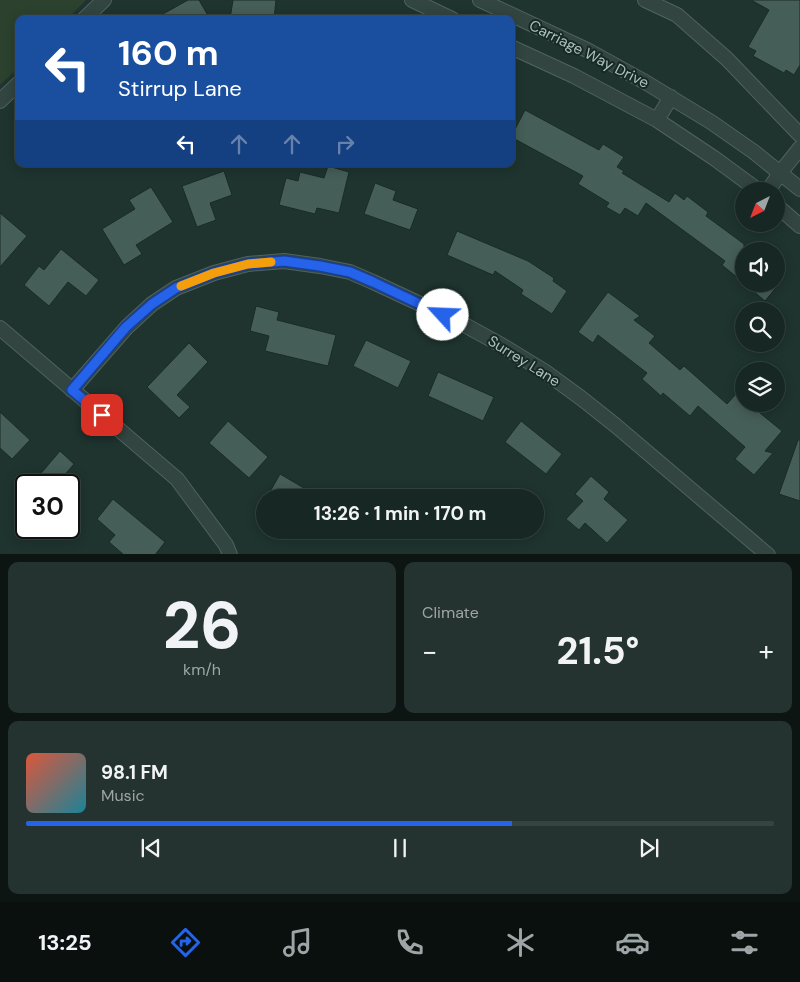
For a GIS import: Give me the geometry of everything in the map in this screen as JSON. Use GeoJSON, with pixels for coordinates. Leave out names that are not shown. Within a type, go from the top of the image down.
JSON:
{"type":"FeatureCollection","features":[{"type":"Feature","properties":{"kind":"street"},"geometry":{"type":"LineString","coordinates":[[88,15],[104,0]]}},
{"type":"Feature","properties":{"kind":"street"},"geometry":{"type":"LineString","coordinates":[[412,0],[444,15]]}},
{"type":"Feature","properties":{"kind":"street","name":"Carriage Way Drive"},"geometry":{"type":"LineString","coordinates":[[480,0],[512,15]]}},
{"type":"Feature","properties":{"kind":"street"},"geometry":{"type":"LineString","coordinates":[[645,0],[677,15],[727,59],[800,135]]}},
{"type":"Feature","properties":{"kind":"street","name":"Carriage Way Drive"},"geometry":{"type":"LineString","coordinates":[[515,16],[587,50],[671,97],[754,152],[800,189]]}},
{"type":"Feature","properties":{"kind":"street","name":"Carriage Way Drive"},"geometry":{"type":"LineString","coordinates":[[515,49],[574,76],[657,120],[747,182]]}},
{"type":"Feature","properties":{"kind":"street"},"geometry":{"type":"LineString","coordinates":[[0,101],[15,87]]}},
{"type":"Feature","properties":{"kind":"street"},"geometry":{"type":"LineString","coordinates":[[657,120],[671,97]]}},
{"type":"Feature","properties":{"kind":"street"},"geometry":{"type":"LineString","coordinates":[[774,182],[800,148]]}},
{"type":"Feature","properties":{"kind":"street"},"geometry":{"type":"LineString","coordinates":[[785,213],[800,226]]}},
{"type":"Feature","properties":{"kind":"street","name":"Surrey Lane"},"geometry":{"type":"LineString","coordinates":[[72,390],[132,321],[152,304],[176,288],[214,273],[248,264],[284,261],[350,272],[461,323],[503,346],[544,372],[582,398],[768,554]]}},
{"type":"Feature","properties":{"kind":"street"},"geometry":{"type":"LineString","coordinates":[[0,328],[178,479],[226,545],[230,554]]}},
{"type":"Feature","properties":{"kind":"green space"},"geometry":{"type":"Polygon","coordinates":[[[0,0],[86,0],[71,15],[15,15],[15,71],[0,85],[0,0]]]}},
{"type":"Feature","properties":{"kind":"building"},"geometry":{"type":"Polygon","coordinates":[[[188,0],[199,0],[208,15],[161,15],[188,0]]]}},
{"type":"Feature","properties":{"kind":"building"},"geometry":{"type":"Polygon","coordinates":[[[233,0],[276,0],[274,15],[231,15],[233,0]]]}},
{"type":"Feature","properties":{"kind":"building"},"geometry":{"type":"Polygon","coordinates":[[[751,0],[800,0],[800,65],[794,75],[786,70],[784,73],[753,56],[756,51],[748,47],[769,10],[751,0]]]}},
{"type":"Feature","properties":{"kind":"building"},"geometry":{"type":"Polygon","coordinates":[[[525,110],[599,150],[603,144],[624,157],[617,167],[624,171],[622,173],[669,202],[675,193],[684,200],[687,196],[708,212],[706,216],[741,242],[735,242],[735,276],[722,265],[725,261],[646,203],[638,216],[625,208],[620,215],[606,207],[609,203],[578,184],[583,176],[515,139],[515,129],[525,110]]]}},
{"type":"Feature","properties":{"kind":"building"},"geometry":{"type":"Polygon","coordinates":[[[328,167],[349,172],[339,213],[317,208],[315,214],[279,205],[286,178],[298,181],[300,172],[324,178],[328,167]]]}},
{"type":"Feature","properties":{"kind":"building"},"geometry":{"type":"Polygon","coordinates":[[[224,171],[232,195],[210,203],[216,220],[197,227],[182,186],[224,171]]]}},
{"type":"Feature","properties":{"kind":"building"},"geometry":{"type":"Polygon","coordinates":[[[375,183],[396,191],[393,200],[418,209],[410,230],[364,214],[375,183]]]}},
{"type":"Feature","properties":{"kind":"building"},"geometry":{"type":"Polygon","coordinates":[[[151,187],[173,222],[136,245],[142,254],[124,265],[102,229],[135,209],[129,200],[151,187]]]}},
{"type":"Feature","properties":{"kind":"building"},"geometry":{"type":"Polygon","coordinates":[[[0,213],[27,236],[0,267],[0,213]]]}},
{"type":"Feature","properties":{"kind":"building"},"geometry":{"type":"Polygon","coordinates":[[[457,231],[528,261],[554,278],[553,281],[567,291],[552,314],[521,294],[523,290],[495,271],[493,275],[447,255],[457,231]]]}},
{"type":"Feature","properties":{"kind":"building"},"geometry":{"type":"Polygon","coordinates":[[[61,249],[99,280],[86,296],[68,282],[49,306],[24,285],[39,266],[44,270],[61,249]]]}},
{"type":"Feature","properties":{"kind":"building"},"geometry":{"type":"Polygon","coordinates":[[[608,292],[640,316],[634,320],[655,336],[649,343],[680,370],[684,366],[727,404],[735,395],[735,412],[759,412],[782,431],[765,451],[773,453],[754,475],[735,459],[745,447],[698,406],[690,416],[663,393],[661,396],[642,379],[647,373],[598,335],[593,343],[578,332],[608,292]]]}},
{"type":"Feature","properties":{"kind":"building"},"geometry":{"type":"Polygon","coordinates":[[[754,292],[772,292],[765,301],[754,292]]]}},
{"type":"Feature","properties":{"kind":"building"},"geometry":{"type":"Polygon","coordinates":[[[256,306],[279,312],[277,320],[336,335],[328,366],[265,351],[269,336],[250,331],[256,306]]]}},
{"type":"Feature","properties":{"kind":"building"},"geometry":{"type":"Polygon","coordinates":[[[366,340],[411,361],[398,388],[353,366],[366,340]]]}},
{"type":"Feature","properties":{"kind":"building"},"geometry":{"type":"Polygon","coordinates":[[[189,343],[208,362],[177,395],[190,407],[179,418],[147,387],[189,343]]]}},
{"type":"Feature","properties":{"kind":"building"},"geometry":{"type":"Polygon","coordinates":[[[438,372],[494,397],[483,421],[428,396],[438,372]]]}},
{"type":"Feature","properties":{"kind":"building"},"geometry":{"type":"Polygon","coordinates":[[[0,412],[30,440],[12,459],[0,448],[0,412]]]}},
{"type":"Feature","properties":{"kind":"building"},"geometry":{"type":"Polygon","coordinates":[[[228,421],[268,457],[249,478],[209,443],[228,421]]]}},
{"type":"Feature","properties":{"kind":"building"},"geometry":{"type":"Polygon","coordinates":[[[521,421],[562,454],[546,474],[505,442],[521,421]]]}},
{"type":"Feature","properties":{"kind":"building"},"geometry":{"type":"Polygon","coordinates":[[[798,440],[800,440],[800,501],[779,494],[798,440]]]}},
{"type":"Feature","properties":{"kind":"building"},"geometry":{"type":"Polygon","coordinates":[[[60,451],[74,464],[65,474],[40,474],[60,451]]]}},
{"type":"Feature","properties":{"kind":"building"},"geometry":{"type":"Polygon","coordinates":[[[280,474],[306,489],[272,489],[280,474]]]}},
{"type":"Feature","properties":{"kind":"building"},"geometry":{"type":"Polygon","coordinates":[[[591,476],[609,492],[604,499],[628,520],[607,543],[585,523],[579,530],[566,519],[583,501],[575,494],[591,476]]]}},
{"type":"Feature","properties":{"kind":"building"},"geometry":{"type":"Polygon","coordinates":[[[113,499],[165,542],[156,554],[123,554],[109,542],[115,535],[97,519],[113,499]]]}},
{"type":"Feature","properties":{"kind":"slow traffic"},"geometry":{"type":"LineString","coordinates":[[181,286],[214,273],[248,264],[271,262]]}},
{"type":"Feature","properties":{"kind":"route"},"geometry":{"type":"LineString","coordinates":[[102,415],[72,390],[126,327],[152,304],[176,288],[214,273],[248,264],[284,261],[320,266],[350,272],[443,315]]}}]}
